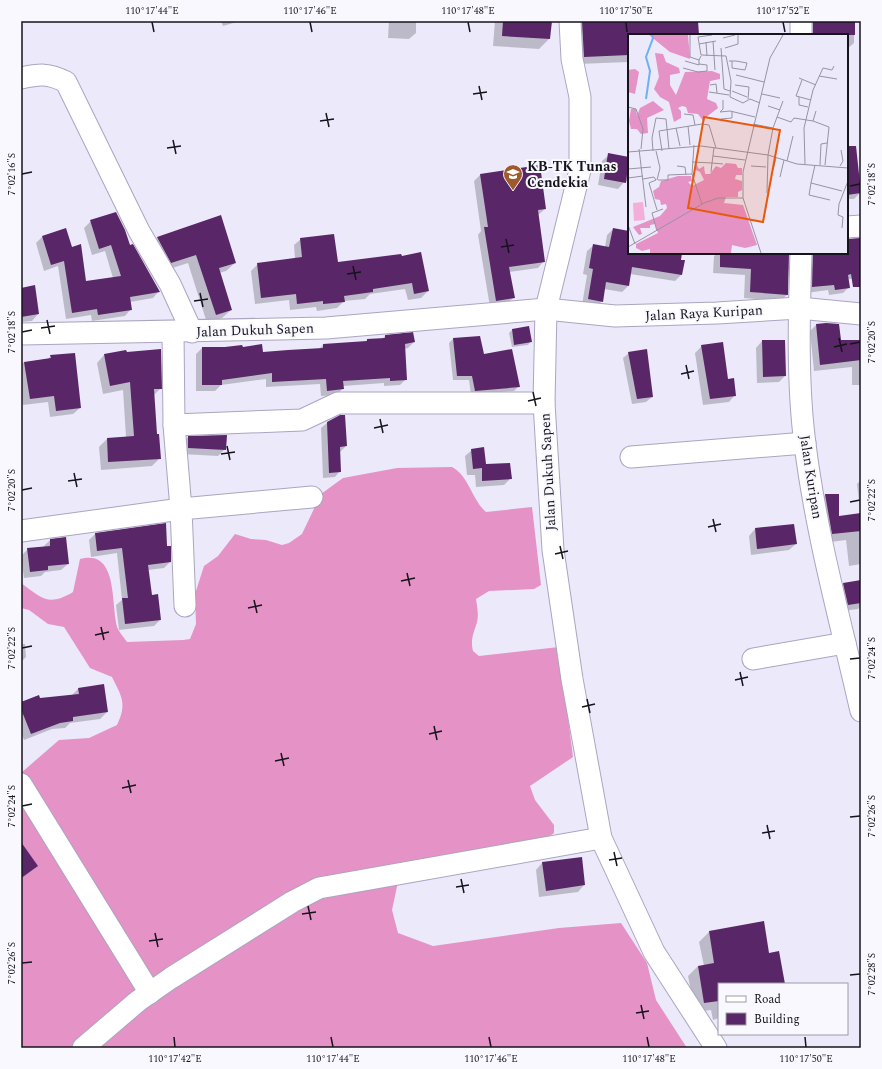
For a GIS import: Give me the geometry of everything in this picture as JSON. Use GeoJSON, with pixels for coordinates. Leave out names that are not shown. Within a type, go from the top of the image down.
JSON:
{"type":"FeatureCollection","features":[{"type":"Feature","properties":{"kind":"street"},"geometry":{"type":"LineString","coordinates":[[546,309],[580,170],[580,97],[572,59],[570,21]]}},
{"type":"Feature","properties":{"kind":"street"},"geometry":{"type":"LineString","coordinates":[[801,21],[801,34]]}},
{"type":"Feature","properties":{"kind":"street"},"geometry":{"type":"LineString","coordinates":[[21,78],[40,74],[53,76],[66,82],[139,230],[170,284],[182,332],[174,424],[181,509],[185,606]]}},
{"type":"Feature","properties":{"kind":"street"},"geometry":{"type":"LineString","coordinates":[[848,226],[861,226]]}},
{"type":"Feature","properties":{"kind":"street","name":"Jalan Kuripan"},"geometry":{"type":"LineString","coordinates":[[801,254],[800,308],[805,443],[816,515],[861,711]]}},
{"type":"Feature","properties":{"kind":"street","name":"Jalan Raya Kuripan"},"geometry":{"type":"LineString","coordinates":[[546,309],[622,316],[709,314],[800,308],[861,314]]}},
{"type":"Feature","properties":{"kind":"street","name":"Jalan Dukuh Sapen"},"geometry":{"type":"LineString","coordinates":[[21,334],[326,328],[546,309],[544,403],[553,550],[572,679],[601,838],[654,952],[716,1048]]}},
{"type":"Feature","properties":{"kind":"street"},"geometry":{"type":"LineString","coordinates":[[174,424],[302,420],[338,404],[544,403]]}},
{"type":"Feature","properties":{"kind":"street"},"geometry":{"type":"LineString","coordinates":[[631,457],[805,443]]}},
{"type":"Feature","properties":{"kind":"street"},"geometry":{"type":"LineString","coordinates":[[21,531],[181,509],[312,497]]}},
{"type":"Feature","properties":{"kind":"street"},"geometry":{"type":"LineString","coordinates":[[753,659],[845,643]]}},
{"type":"Feature","properties":{"kind":"street"},"geometry":{"type":"LineString","coordinates":[[21,784],[144,997]]}},
{"type":"Feature","properties":{"kind":"street"},"geometry":{"type":"LineString","coordinates":[[83,1048],[144,997],[292,902],[319,888],[601,838]]}},
{"type":"Feature","properties":{"kind":"shaded area"},"geometry":{"type":"Polygon","coordinates":[[[452,467],[463,476],[477,501],[486,512],[532,507],[541,585],[534,589],[489,591],[476,599],[478,616],[472,647],[473,651],[479,656],[559,647],[573,757],[530,786],[535,800],[554,825],[554,833],[541,842],[402,863],[392,910],[398,933],[433,946],[559,928],[621,923],[647,963],[656,1000],[687,1048],[21,1048],[21,773],[59,740],[89,738],[117,725],[122,711],[122,701],[121,695],[112,677],[90,668],[64,627],[48,624],[29,610],[21,608],[21,583],[34,593],[46,599],[51,600],[64,597],[73,592],[80,559],[93,558],[102,562],[107,571],[111,582],[118,629],[127,642],[190,639],[196,624],[195,594],[204,566],[218,556],[235,534],[251,539],[266,540],[282,545],[289,543],[302,534],[321,494],[343,478],[397,468],[452,467]]]}},
{"type":"Feature","properties":{"kind":"building"},"geometry":{"type":"Polygon","coordinates":[[[503,21],[552,21],[550,39],[502,36],[503,21]]]}},
{"type":"Feature","properties":{"kind":"building"},"geometry":{"type":"Polygon","coordinates":[[[582,21],[698,21],[699,34],[628,34],[628,55],[584,57],[582,21]]]}},
{"type":"Feature","properties":{"kind":"building"},"geometry":{"type":"Polygon","coordinates":[[[813,21],[855,21],[855,35],[813,34],[813,21]]]}},
{"type":"Feature","properties":{"kind":"building"},"geometry":{"type":"Polygon","coordinates":[[[848,146],[856,146],[861,193],[848,195],[848,146]]]}},
{"type":"Feature","properties":{"kind":"building"},"geometry":{"type":"Polygon","coordinates":[[[608,153],[628,157],[626,183],[604,179],[608,153]]]}},
{"type":"Feature","properties":{"kind":"building"},"geometry":{"type":"Polygon","coordinates":[[[540,165],[546,209],[538,210],[545,262],[509,267],[515,298],[496,301],[484,227],[488,227],[480,174],[540,165]]]}},
{"type":"Feature","properties":{"kind":"building"},"geometry":{"type":"Polygon","coordinates":[[[116,212],[125,230],[130,245],[133,244],[160,292],[130,297],[132,310],[98,315],[97,309],[72,313],[64,261],[51,265],[42,236],[66,228],[72,247],[81,244],[86,281],[121,276],[111,245],[99,249],[90,220],[116,212]]]}},
{"type":"Feature","properties":{"kind":"building"},"geometry":{"type":"Polygon","coordinates":[[[221,215],[236,263],[219,268],[232,310],[216,315],[196,255],[171,263],[157,237],[221,215]]]}},
{"type":"Feature","properties":{"kind":"building"},"geometry":{"type":"Polygon","coordinates":[[[613,228],[628,231],[628,254],[682,254],[681,260],[685,260],[682,275],[632,267],[629,286],[606,282],[603,302],[588,299],[593,269],[589,268],[593,244],[609,247],[613,228]]]}},
{"type":"Feature","properties":{"kind":"building"},"geometry":{"type":"Polygon","coordinates":[[[334,234],[338,262],[401,254],[402,256],[421,252],[429,291],[414,294],[412,283],[373,289],[373,292],[344,296],[345,302],[323,304],[323,301],[297,304],[296,294],[261,298],[257,263],[302,257],[300,238],[334,234]]]}},
{"type":"Feature","properties":{"kind":"building"},"geometry":{"type":"Polygon","coordinates":[[[861,238],[861,287],[853,287],[851,274],[848,275],[850,288],[835,290],[834,285],[812,287],[813,254],[848,254],[848,239],[861,238]]]}},
{"type":"Feature","properties":{"kind":"building"},"geometry":{"type":"Polygon","coordinates":[[[720,254],[789,254],[788,295],[750,292],[751,269],[720,267],[720,254]]]}},
{"type":"Feature","properties":{"kind":"building"},"geometry":{"type":"Polygon","coordinates":[[[35,285],[39,314],[21,317],[21,288],[35,285]]]}},
{"type":"Feature","properties":{"kind":"building"},"geometry":{"type":"Polygon","coordinates":[[[816,324],[839,324],[841,340],[861,340],[861,360],[820,365],[816,324]]]}},
{"type":"Feature","properties":{"kind":"building"},"geometry":{"type":"Polygon","coordinates":[[[529,326],[532,342],[514,345],[512,329],[529,326]]]}},
{"type":"Feature","properties":{"kind":"building"},"geometry":{"type":"Polygon","coordinates":[[[413,332],[415,342],[405,344],[407,380],[390,381],[390,378],[343,381],[344,389],[327,391],[326,379],[272,382],[272,373],[222,380],[222,385],[202,385],[202,347],[242,345],[243,347],[262,344],[263,352],[323,348],[323,344],[367,341],[367,339],[385,338],[385,335],[413,332]]]}},
{"type":"Feature","properties":{"kind":"building"},"geometry":{"type":"Polygon","coordinates":[[[480,336],[484,354],[512,349],[520,387],[475,391],[472,376],[457,376],[453,338],[480,336]]]}},
{"type":"Feature","properties":{"kind":"building"},"geometry":{"type":"Polygon","coordinates":[[[762,340],[785,340],[786,376],[763,377],[762,340]]]}},
{"type":"Feature","properties":{"kind":"building"},"geometry":{"type":"Polygon","coordinates":[[[723,342],[728,379],[734,378],[736,396],[710,399],[701,345],[723,342]]]}},
{"type":"Feature","properties":{"kind":"building"},"geometry":{"type":"Polygon","coordinates":[[[161,349],[162,389],[154,389],[157,434],[159,434],[161,459],[108,462],[107,438],[134,436],[130,382],[110,386],[104,354],[126,350],[127,352],[161,349]]]}},
{"type":"Feature","properties":{"kind":"building"},"geometry":{"type":"Polygon","coordinates":[[[647,349],[653,397],[637,399],[628,352],[647,349]]]}},
{"type":"Feature","properties":{"kind":"building"},"geometry":{"type":"Polygon","coordinates":[[[75,353],[81,408],[56,411],[54,396],[30,399],[24,362],[51,358],[50,355],[75,353]]]}},
{"type":"Feature","properties":{"kind":"building"},"geometry":{"type":"Polygon","coordinates":[[[340,415],[345,415],[347,446],[340,447],[341,472],[329,473],[327,422],[340,415]]]}},
{"type":"Feature","properties":{"kind":"building"},"geometry":{"type":"Polygon","coordinates":[[[227,435],[226,450],[188,448],[188,436],[227,435]]]}},
{"type":"Feature","properties":{"kind":"building"},"geometry":{"type":"Polygon","coordinates":[[[484,447],[486,464],[510,463],[512,479],[482,481],[482,468],[473,469],[471,449],[484,447]]]}},
{"type":"Feature","properties":{"kind":"building"},"geometry":{"type":"Polygon","coordinates":[[[825,494],[839,494],[839,516],[861,513],[861,531],[832,534],[825,494]]]}},
{"type":"Feature","properties":{"kind":"building"},"geometry":{"type":"Polygon","coordinates":[[[166,523],[167,546],[171,546],[171,562],[148,565],[152,595],[158,594],[161,620],[125,624],[122,598],[128,598],[122,548],[97,551],[95,533],[166,523]]]}},
{"type":"Feature","properties":{"kind":"building"},"geometry":{"type":"Polygon","coordinates":[[[794,524],[797,544],[757,549],[755,528],[794,524]]]}},
{"type":"Feature","properties":{"kind":"building"},"geometry":{"type":"Polygon","coordinates":[[[66,537],[69,564],[48,566],[48,570],[30,572],[27,548],[50,546],[50,539],[66,537]]]}},
{"type":"Feature","properties":{"kind":"building"},"geometry":{"type":"Polygon","coordinates":[[[861,580],[861,603],[848,605],[843,583],[861,580]]]}},
{"type":"Feature","properties":{"kind":"building"},"geometry":{"type":"Polygon","coordinates":[[[104,684],[108,712],[73,717],[73,721],[60,723],[31,734],[21,709],[21,702],[39,695],[40,698],[79,694],[78,688],[104,684]]]}},
{"type":"Feature","properties":{"kind":"building"},"geometry":{"type":"Polygon","coordinates":[[[21,842],[38,866],[21,878],[21,842]]]}},
{"type":"Feature","properties":{"kind":"building"},"geometry":{"type":"Polygon","coordinates":[[[582,857],[585,885],[546,891],[542,862],[582,857]]]}},
{"type":"Feature","properties":{"kind":"building"},"geometry":{"type":"Polygon","coordinates":[[[764,921],[769,953],[779,951],[785,983],[718,983],[718,1001],[704,1003],[698,966],[714,963],[709,931],[764,921]]]}},
{"type":"Feature","properties":{"kind":"place","name":"KB-TK Tunas Cendekia"},"geometry":{"type":"Point","coordinates":[513,191]}}]}
